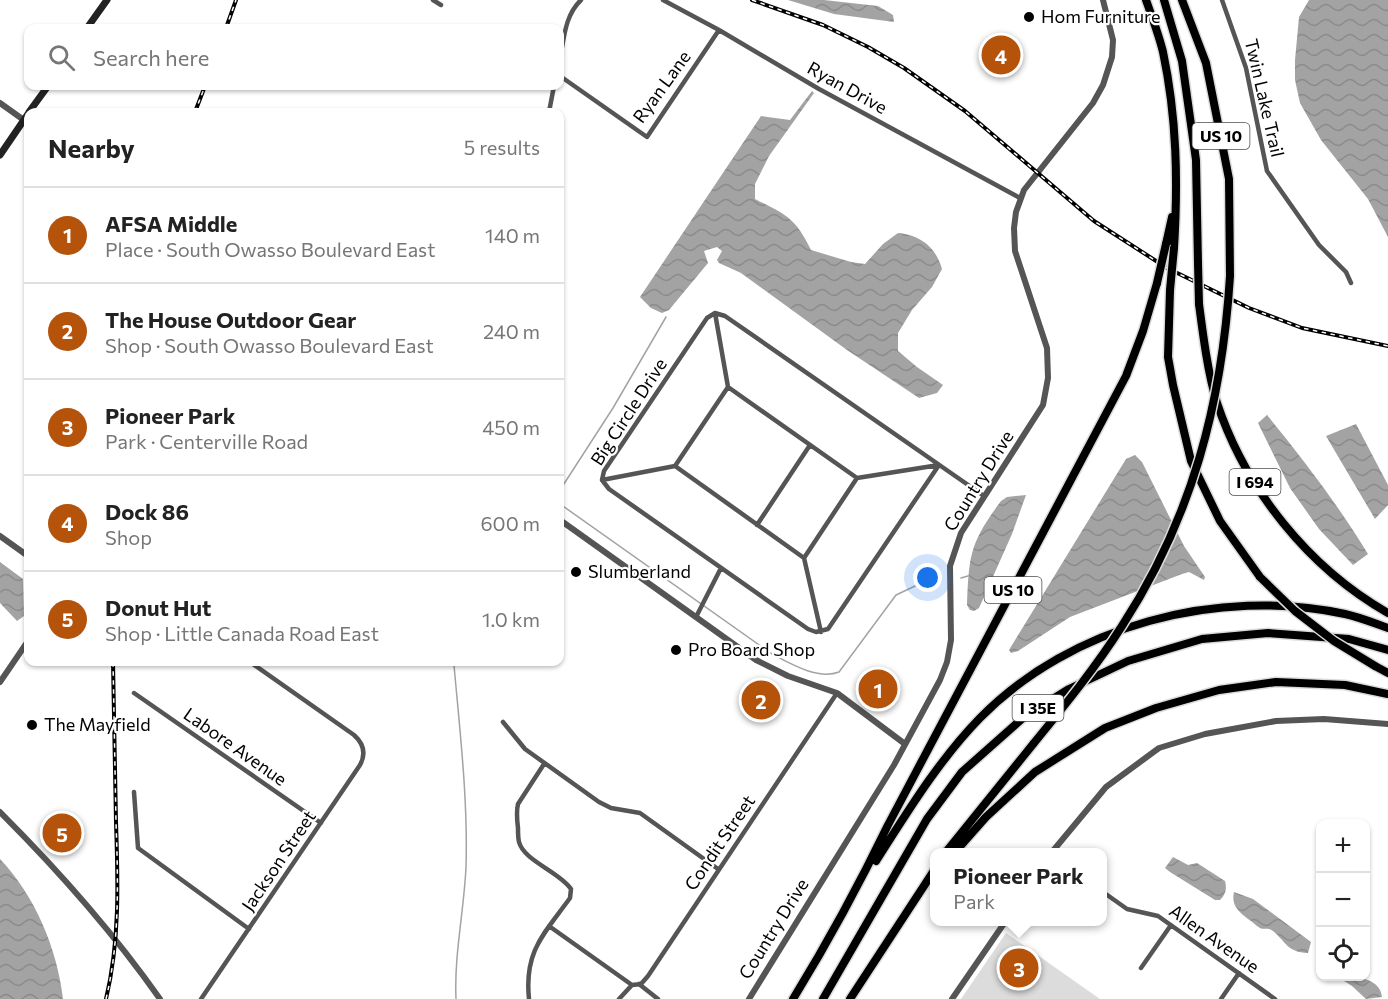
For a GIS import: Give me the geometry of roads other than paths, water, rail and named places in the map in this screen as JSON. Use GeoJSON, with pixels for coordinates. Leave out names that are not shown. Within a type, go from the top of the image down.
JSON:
{"type":"FeatureCollection","features":[{"type":"Feature","properties":{"kind":"highway","name":"I 694"},"geometry":{"type":"LineString","coordinates":[[1146,0],[1163,51],[1176,138],[1177,190],[1170,246],[1168,357],[1191,461],[1220,520],[1260,577],[1295,611],[1334,641],[1388,672]]}},
{"type":"Feature","properties":{"kind":"highway","name":"I 694"},"geometry":{"type":"LineString","coordinates":[[1164,0],[1182,61],[1196,160],[1199,304],[1217,403],[1242,462],[1274,511],[1312,556],[1344,584],[1388,613]]}},
{"type":"Feature","properties":{"kind":"highway","name":"US 10"},"geometry":{"type":"LineString","coordinates":[[949,848],[1078,688],[1123,624],[1159,559],[1191,486],[1215,403],[1224,349],[1230,276],[1230,179],[1206,63],[1182,0]]}},
{"type":"Feature","properties":{"kind":"highway","name":"US 10"},"geometry":{"type":"LineString","coordinates":[[856,892],[888,825],[1126,376],[1170,246]]}},
{"type":"Feature","properties":{"kind":"highway","name":"I 35E"},"geometry":{"type":"LineString","coordinates":[[794,999],[856,892],[921,791],[960,740],[1006,694],[1070,651],[1145,622],[1224,606],[1281,605],[1346,614],[1388,628]]}},
{"type":"Feature","properties":{"kind":"highway","name":"I 35E"},"geometry":{"type":"LineString","coordinates":[[822,999],[927,819],[962,772],[1024,717],[1069,688],[1128,661],[1202,639],[1268,633],[1349,639],[1388,650]]}},
{"type":"Feature","properties":{"kind":"highway"},"geometry":{"type":"LineString","coordinates":[[959,848],[986,817],[1035,772],[1105,728],[1156,708],[1220,690],[1276,682],[1344,686],[1388,694]]}},
{"type":"Feature","properties":{"kind":"highway"},"geometry":{"type":"LineString","coordinates":[[849,999],[930,876]]}},
{"type":"Feature","properties":{"kind":"highway"},"geometry":{"type":"LineString","coordinates":[[921,891],[930,881]]}},
{"type":"Feature","properties":{"kind":"main road"},"geometry":{"type":"LineString","coordinates":[[90,24],[107,0]]}},
{"type":"Feature","properties":{"kind":"main road"},"geometry":{"type":"LineString","coordinates":[[34,108],[45,90]]}},
{"type":"Feature","properties":{"kind":"main road"},"geometry":{"type":"LineString","coordinates":[[0,155],[24,122]]}},
{"type":"Feature","properties":{"kind":"street"},"geometry":{"type":"LineString","coordinates":[[433,0],[441,5]]}},
{"type":"Feature","properties":{"kind":"street"},"geometry":{"type":"LineString","coordinates":[[564,36],[571,13],[581,0]]}},
{"type":"Feature","properties":{"kind":"street","name":"Ryan Drive"},"geometry":{"type":"LineString","coordinates":[[663,0],[819,89],[1020,198]]}},
{"type":"Feature","properties":{"kind":"street","name":"Country Drive"},"geometry":{"type":"LineString","coordinates":[[748,999],[870,804],[940,680],[947,662],[951,640],[950,566],[961,533],[1044,405],[1048,362],[1044,336],[1015,251],[1014,228],[1020,198],[1036,173],[1093,103],[1103,85],[1112,57],[1113,40],[1103,0]]}},
{"type":"Feature","properties":{"kind":"street","name":"Twin Lake Trail"},"geometry":{"type":"LineString","coordinates":[[1222,0],[1246,68],[1267,171],[1319,245],[1346,272],[1351,283]]}},
{"type":"Feature","properties":{"kind":"street","name":"Ryan Lane"},"geometry":{"type":"LineString","coordinates":[[564,79],[647,137],[719,30]]}},
{"type":"Feature","properties":{"kind":"street"},"geometry":{"type":"LineString","coordinates":[[550,108],[553,90]]}},
{"type":"Feature","properties":{"kind":"street"},"geometry":{"type":"LineString","coordinates":[[0,103],[24,115]]}},
{"type":"Feature","properties":{"kind":"street"},"geometry":{"type":"LineString","coordinates":[[602,480],[675,466],[728,387],[715,313],[725,316],[984,496]]}},
{"type":"Feature","properties":{"kind":"street","name":"Big Circle Drive"},"geometry":{"type":"LineString","coordinates":[[715,313],[707,318],[604,471],[602,480],[609,489],[808,629],[821,632]]}},
{"type":"Feature","properties":{"kind":"street"},"geometry":{"type":"LineString","coordinates":[[728,387],[857,478],[939,465]]}},
{"type":"Feature","properties":{"kind":"street"},"geometry":{"type":"LineString","coordinates":[[757,525],[810,445]]}},
{"type":"Feature","properties":{"kind":"street"},"geometry":{"type":"LineString","coordinates":[[675,466],[804,558],[821,632],[828,629],[939,465]]}},
{"type":"Feature","properties":{"kind":"street"},"geometry":{"type":"LineString","coordinates":[[804,558],[857,478]]}},
{"type":"Feature","properties":{"kind":"street"},"geometry":{"type":"LineString","coordinates":[[564,523],[756,660],[788,676],[837,693],[905,744]]}},
{"type":"Feature","properties":{"kind":"street"},"geometry":{"type":"LineString","coordinates":[[0,536],[24,553]]}},
{"type":"Feature","properties":{"kind":"street"},"geometry":{"type":"LineString","coordinates":[[696,617],[721,568]]}},
{"type":"Feature","properties":{"kind":"street"},"geometry":{"type":"LineString","coordinates":[[0,682],[24,647]]}},
{"type":"Feature","properties":{"kind":"street","name":"Jackson Street"},"geometry":{"type":"LineString","coordinates":[[201,999],[362,762],[363,749],[359,739],[256,666]]}},
{"type":"Feature","properties":{"kind":"street","name":"Labore Avenue"},"geometry":{"type":"LineString","coordinates":[[134,693],[321,823]]}},
{"type":"Feature","properties":{"kind":"street","name":"Condit Street"},"geometry":{"type":"LineString","coordinates":[[619,999],[635,985],[642,984],[648,976],[837,693]]}},
{"type":"Feature","properties":{"kind":"street"},"geometry":{"type":"LineString","coordinates":[[1055,848],[1106,787],[1159,748],[1205,734],[1276,721],[1332,719],[1388,724]]}},
{"type":"Feature","properties":{"kind":"street"},"geometry":{"type":"LineString","coordinates":[[503,722],[525,749],[604,805],[634,811],[644,816],[718,868]]}},
{"type":"Feature","properties":{"kind":"street"},"geometry":{"type":"LineString","coordinates":[[529,999],[528,975],[532,956],[549,926],[570,898],[572,889],[566,881],[522,849],[519,842],[516,812],[522,798],[544,764]]}},
{"type":"Feature","properties":{"kind":"street"},"geometry":{"type":"LineString","coordinates":[[134,792],[138,848],[249,929]]}},
{"type":"Feature","properties":{"kind":"street"},"geometry":{"type":"LineString","coordinates":[[0,812],[115,939],[160,999]]}},
{"type":"Feature","properties":{"kind":"street","name":"Allen Avenue"},"geometry":{"type":"LineString","coordinates":[[1107,895],[1127,909],[1153,914],[1171,925],[1275,999]]}},
{"type":"Feature","properties":{"kind":"street"},"geometry":{"type":"LineString","coordinates":[[1141,968],[1171,925]]}},
{"type":"Feature","properties":{"kind":"street"},"geometry":{"type":"LineString","coordinates":[[549,926],[658,999]]}},
{"type":"Feature","properties":{"kind":"street"},"geometry":{"type":"LineString","coordinates":[[952,999],[1002,926]]}},
{"type":"Feature","properties":{"kind":"street"},"geometry":{"type":"LineString","coordinates":[[1221,999],[1239,973]]}},
{"type":"Feature","properties":{"kind":"water"},"geometry":{"type":"Polygon","coordinates":[[[788,0],[824,0],[878,6],[893,15],[894,22],[834,14],[788,0]]]}},
{"type":"Feature","properties":{"kind":"water"},"geometry":{"type":"Polygon","coordinates":[[[1309,0],[1388,0],[1388,237],[1368,199],[1321,140],[1300,103],[1295,80],[1295,60],[1299,17],[1309,0]]]}},
{"type":"Feature","properties":{"kind":"water"},"geometry":{"type":"Polygon","coordinates":[[[812,91],[814,93],[769,156],[755,184],[755,199],[789,218],[800,230],[811,250],[851,262],[865,264],[883,244],[898,233],[920,239],[931,248],[942,269],[932,287],[912,310],[898,333],[898,351],[943,385],[937,393],[919,398],[847,350],[741,273],[719,263],[717,260],[722,251],[717,247],[704,251],[708,263],[669,310],[662,313],[651,308],[640,297],[761,116],[790,120],[812,91]]]}},
{"type":"Feature","properties":{"kind":"water"},"geometry":{"type":"Polygon","coordinates":[[[1267,415],[1320,483],[1368,554],[1353,565],[1319,529],[1290,488],[1258,423],[1267,415]]]}},
{"type":"Feature","properties":{"kind":"water"},"geometry":{"type":"Polygon","coordinates":[[[1356,424],[1388,485],[1388,505],[1375,519],[1326,436],[1356,424]]]}},
{"type":"Feature","properties":{"kind":"water"},"geometry":{"type":"Polygon","coordinates":[[[1135,455],[1142,462],[1184,546],[1205,577],[1204,580],[1189,572],[1182,574],[1070,617],[1018,651],[1011,653],[1009,650],[1126,459],[1135,455]]]}},
{"type":"Feature","properties":{"kind":"water"},"geometry":{"type":"Polygon","coordinates":[[[1026,495],[1012,534],[979,608],[974,611],[970,610],[967,605],[970,561],[977,539],[1001,501],[1007,497],[1026,495]]]}},
{"type":"Feature","properties":{"kind":"water"},"geometry":{"type":"Polygon","coordinates":[[[0,562],[23,579],[24,616],[17,621],[0,603],[0,562]]]}},
{"type":"Feature","properties":{"kind":"water"},"geometry":{"type":"Polygon","coordinates":[[[1173,857],[1188,865],[1197,863],[1225,881],[1226,886],[1222,898],[1215,900],[1165,868],[1173,857]]]}},
{"type":"Feature","properties":{"kind":"water"},"geometry":{"type":"Polygon","coordinates":[[[0,859],[24,889],[34,906],[56,961],[63,999],[0,999],[0,859]]]}},
{"type":"Feature","properties":{"kind":"water"},"geometry":{"type":"Polygon","coordinates":[[[1234,892],[1253,899],[1311,942],[1308,953],[1291,949],[1273,931],[1260,928],[1244,916],[1234,904],[1234,892]]]}},
{"type":"Feature","properties":{"kind":"water"},"geometry":{"type":"Polygon","coordinates":[[[1009,950],[1024,961],[1017,977],[1013,979],[1000,973],[1002,964],[1009,957],[1009,950]]]}},
{"type":"Feature","properties":{"kind":"water"},"geometry":{"type":"Polygon","coordinates":[[[1344,981],[1369,981],[1377,985],[1382,997],[1366,999],[1344,981]]]}},
{"type":"Feature","properties":{"kind":"waterway"},"geometry":{"type":"LineString","coordinates":[[564,484],[613,408],[666,317]]}},
{"type":"Feature","properties":{"kind":"waterway"},"geometry":{"type":"LineString","coordinates":[[564,507],[772,654],[796,666],[822,674],[839,672],[896,595],[915,586],[939,581]]}},
{"type":"Feature","properties":{"kind":"waterway"},"geometry":{"type":"LineString","coordinates":[[961,578],[968,576]]}},
{"type":"Feature","properties":{"kind":"waterway"},"geometry":{"type":"LineString","coordinates":[[454,666],[466,816],[466,867],[456,966],[456,999]]}},
{"type":"Feature","properties":{"kind":"railway"},"geometry":{"type":"LineString","coordinates":[[227,24],[236,0]]}},
{"type":"Feature","properties":{"kind":"railway"},"geometry":{"type":"LineString","coordinates":[[752,0],[823,25],[904,68],[965,111],[1094,221],[1167,268],[1249,308],[1302,328],[1388,346]]}},
{"type":"Feature","properties":{"kind":"railway"},"geometry":{"type":"LineString","coordinates":[[197,108],[203,90]]}},
{"type":"Feature","properties":{"kind":"railway"},"geometry":{"type":"LineString","coordinates":[[106,999],[114,955],[117,910],[113,666]]}},
{"type":"Feature","properties":{"kind":"place","name":"Hom Furniture"},"geometry":{"type":"Point","coordinates":[1029,17]}},
{"type":"Feature","properties":{"kind":"place","name":"Dock 86"},"geometry":{"type":"Point","coordinates":[1001,55]}},
{"type":"Feature","properties":{"kind":"place","name":"Slumberland"},"geometry":{"type":"Point","coordinates":[576,572]}},
{"type":"Feature","properties":{"kind":"place","name":"Pro Board Shop"},"geometry":{"type":"Point","coordinates":[676,650]}},
{"type":"Feature","properties":{"kind":"place","name":"AFSA Middle"},"geometry":{"type":"Point","coordinates":[878,689]}},
{"type":"Feature","properties":{"kind":"place","name":"The House Outdoor Gear"},"geometry":{"type":"Point","coordinates":[761,700]}},
{"type":"Feature","properties":{"kind":"place","name":"The Mayfield"},"geometry":{"type":"Point","coordinates":[32,725]}},
{"type":"Feature","properties":{"kind":"place","name":"Donut Hut"},"geometry":{"type":"Point","coordinates":[62,833]}},
{"type":"Feature","properties":{"kind":"place","name":"Pioneer Park"},"geometry":{"type":"Point","coordinates":[1019,968]}}]}
